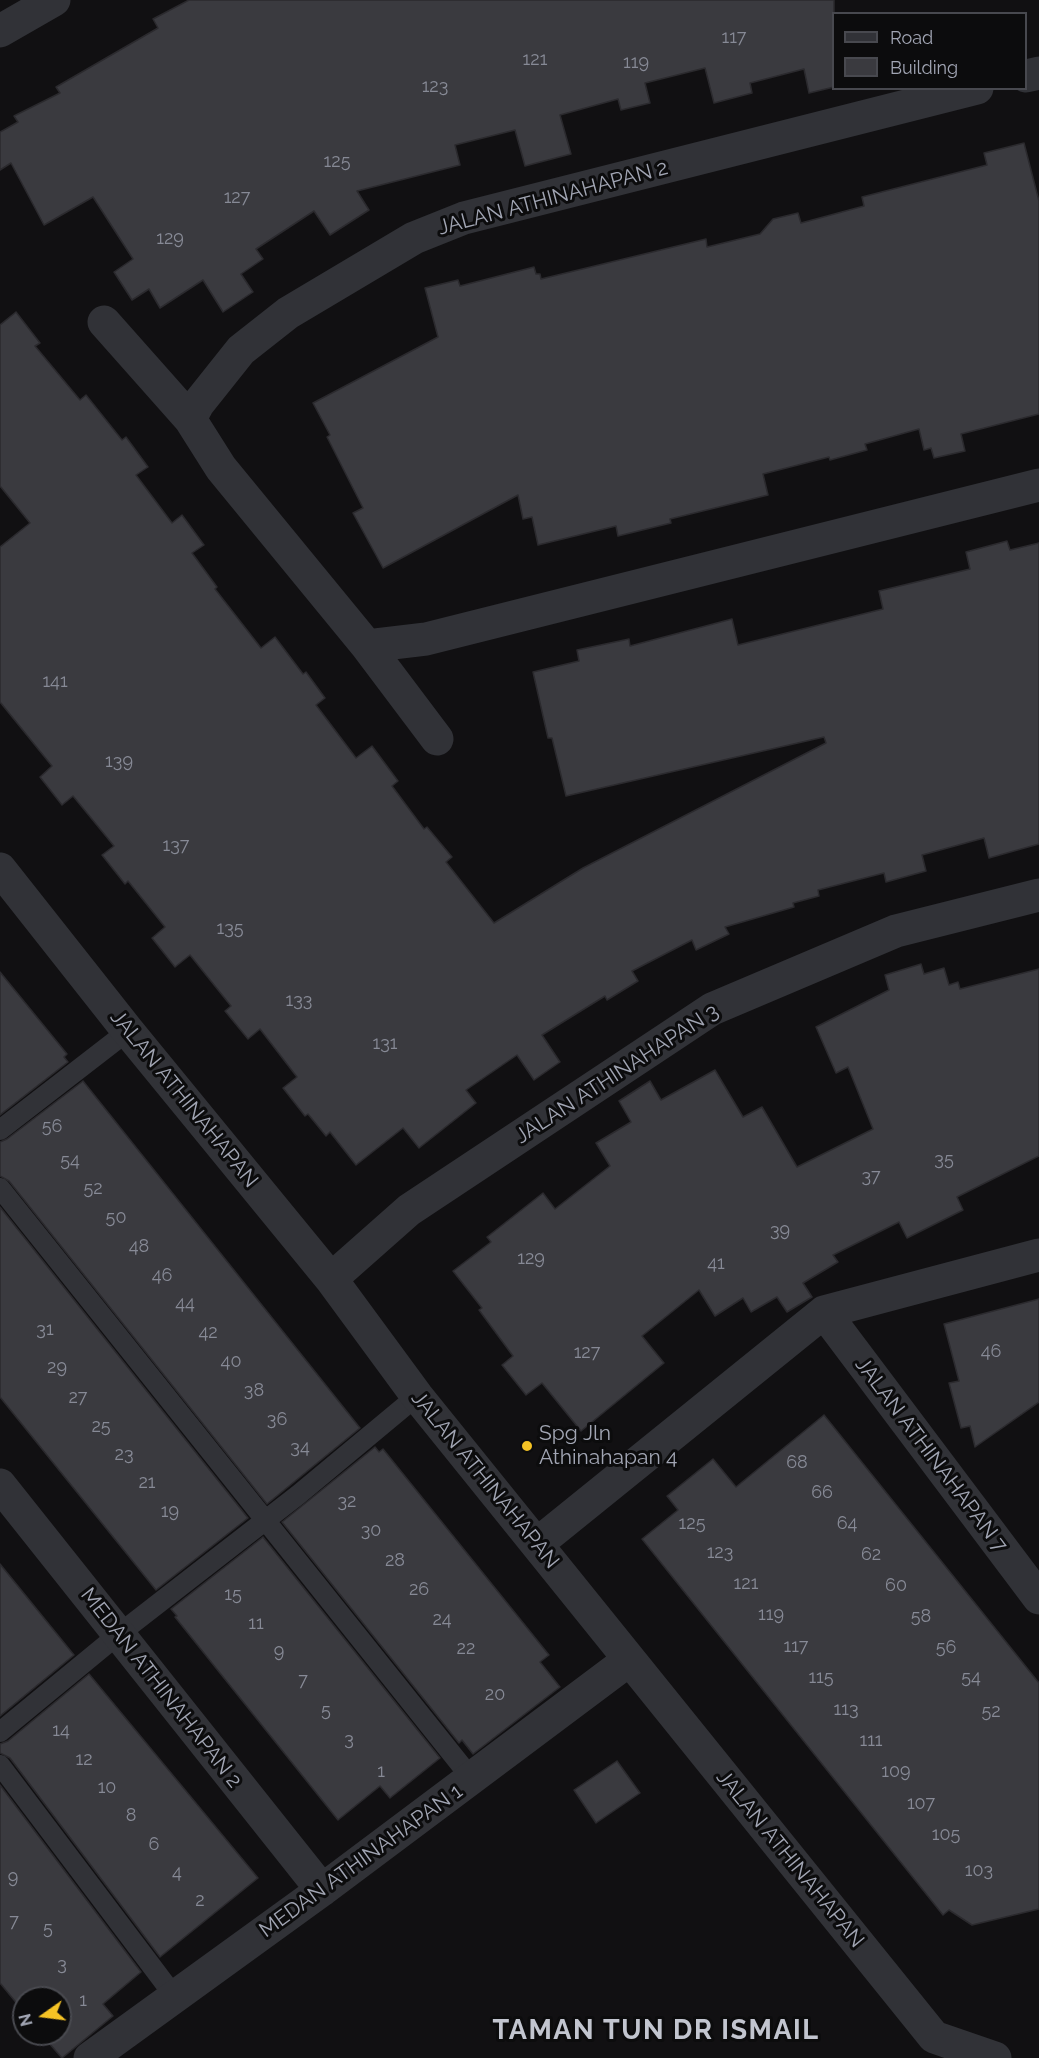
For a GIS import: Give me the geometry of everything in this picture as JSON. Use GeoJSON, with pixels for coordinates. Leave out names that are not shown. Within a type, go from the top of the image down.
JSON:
{"type":"FeatureCollection","features":[{"type":"Feature","properties":{"kind":"street"},"geometry":{"type":"LineString","coordinates":[[0,31],[54,0]]}},
{"type":"Feature","properties":{"kind":"street","name":"JALAN ATHINAHAPAN 2"},"geometry":{"type":"LineString","coordinates":[[190,419],[198,404],[241,350],[288,313],[414,238],[464,218],[968,90]]}},
{"type":"Feature","properties":{"kind":"street"},"geometry":{"type":"LineString","coordinates":[[104,322],[190,419],[221,468],[367,646],[436,739]]}},
{"type":"Feature","properties":{"kind":"street"},"geometry":{"type":"LineString","coordinates":[[367,646],[426,639],[1039,485]]}},
{"type":"Feature","properties":{"kind":"street","name":"JALAN ATHINAHAPAN"},"geometry":{"type":"LineString","coordinates":[[0,869],[330,1279],[417,1396],[934,2037],[995,2058]]}},
{"type":"Feature","properties":{"kind":"street","name":"JALAN ATHINAHAPAN 3"},"geometry":{"type":"LineString","coordinates":[[330,1279],[409,1210],[712,1009],[896,931],[1039,895]]}},
{"type":"Feature","properties":{"kind":"street"},"geometry":{"type":"LineString","coordinates":[[537,1544],[824,1312],[1039,1255]]}},
{"type":"Feature","properties":{"kind":"street","name":"JALAN ATHINAHAPAN 7"},"geometry":{"type":"LineString","coordinates":[[824,1312],[1029,1568],[1039,1598]]}},
{"type":"Feature","properties":{"kind":"street","name":"MEDAN ATHINAHAPAN 2"},"geometry":{"type":"LineString","coordinates":[[0,1485],[322,1890]]}},
{"type":"Feature","properties":{"kind":"street","name":"MEDAN ATHINAHAPAN 1"},"geometry":{"type":"LineString","coordinates":[[90,2058],[322,1890],[629,1660]]}},
{"type":"Feature","properties":{"kind":"lane"},"geometry":{"type":"LineString","coordinates":[[0,1130],[128,1030]]}},
{"type":"Feature","properties":{"kind":"lane"},"geometry":{"type":"LineString","coordinates":[[0,1188],[472,1779]]}},
{"type":"Feature","properties":{"kind":"lane"},"geometry":{"type":"LineString","coordinates":[[0,1732],[119,1634],[298,1495],[417,1396]]}},
{"type":"Feature","properties":{"kind":"lane"},"geometry":{"type":"LineString","coordinates":[[0,1765],[175,1997]]}},
{"type":"Feature","properties":{"kind":"building"},"geometry":{"type":"Polygon","coordinates":[[[189,0],[834,0],[832,87],[809,93],[804,69],[750,83],[752,93],[714,103],[705,68],[645,83],[650,103],[621,110],[618,99],[560,115],[571,154],[525,166],[515,130],[455,145],[460,165],[357,191],[369,210],[330,235],[314,211],[256,249],[263,259],[241,274],[253,292],[223,312],[203,280],[160,308],[149,289],[132,300],[114,272],[133,259],[93,197],[44,225],[11,163],[0,170],[0,132],[18,122],[14,116],[60,93],[56,87],[158,28],[153,19],[189,0]]]}},
{"type":"Feature","properties":{"kind":"building"},"geometry":{"type":"Polygon","coordinates":[[[1024,143],[1039,201],[1039,414],[961,434],[965,451],[934,458],[931,448],[924,450],[919,429],[865,444],[867,450],[763,474],[768,495],[670,519],[671,523],[618,536],[616,526],[538,545],[532,517],[523,519],[518,495],[383,568],[353,513],[363,508],[327,437],[330,435],[313,403],[438,337],[425,288],[458,280],[460,286],[534,267],[541,279],[706,239],[707,247],[760,234],[773,219],[798,213],[801,223],[864,206],[862,197],[987,165],[984,153],[1024,143]]]}},
{"type":"Feature","properties":{"kind":"building"},"geometry":{"type":"Polygon","coordinates":[[[16,312],[40,343],[35,346],[80,400],[86,395],[122,440],[126,437],[148,467],[136,475],[172,523],[182,515],[204,545],[192,553],[217,587],[215,589],[261,648],[275,637],[303,674],[306,672],[325,698],[316,705],[356,758],[372,746],[398,781],[392,786],[424,829],[427,827],[452,857],[446,862],[494,923],[583,868],[826,743],[824,737],[566,796],[552,738],[548,738],[533,672],[579,661],[577,650],[629,639],[630,646],[732,619],[738,645],[883,609],[879,591],[970,569],[966,552],[1007,541],[1010,550],[1039,543],[1039,844],[989,858],[984,838],[922,855],[926,871],[886,882],[884,873],[818,890],[819,896],[793,903],[794,907],[725,927],[729,934],[696,950],[692,940],[632,971],[638,981],[607,1000],[605,996],[542,1035],[560,1062],[534,1080],[517,1055],[466,1090],[476,1103],[419,1148],[403,1128],[356,1165],[330,1132],[326,1136],[308,1114],[305,1116],[283,1088],[297,1077],[260,1029],[248,1039],[225,1011],[231,1006],[190,955],[175,967],[152,938],[165,927],[128,881],[125,884],[102,855],[114,846],[73,796],[62,805],[40,777],[52,766],[0,702],[0,547],[30,523],[0,486],[0,325],[16,312]]]}},
{"type":"Feature","properties":{"kind":"building"},"geometry":{"type":"Polygon","coordinates":[[[921,964],[924,974],[944,968],[949,985],[958,982],[960,989],[1039,969],[1039,1156],[957,1197],[963,1210],[907,1238],[899,1222],[833,1255],[838,1262],[803,1283],[812,1297],[787,1312],[777,1297],[751,1312],[743,1298],[715,1316],[699,1290],[642,1336],[664,1363],[581,1431],[542,1383],[526,1395],[502,1365],[513,1356],[479,1310],[482,1308],[453,1271],[491,1242],[487,1237],[543,1193],[555,1209],[610,1166],[596,1143],[631,1122],[619,1101],[650,1081],[661,1100],[715,1070],[743,1117],[762,1107],[797,1167],[873,1129],[848,1067],[836,1073],[816,1027],[889,990],[885,975],[921,964]]]}},
{"type":"Feature","properties":{"kind":"building"},"geometry":{"type":"Polygon","coordinates":[[[0,972],[67,1054],[64,1057],[68,1062],[0,1115],[0,972]]]}},
{"type":"Feature","properties":{"kind":"building"},"geometry":{"type":"Polygon","coordinates":[[[83,1081],[360,1428],[267,1504],[9,1181],[0,1176],[0,1142],[83,1081]]]}},
{"type":"Feature","properties":{"kind":"building"},"geometry":{"type":"Polygon","coordinates":[[[0,1207],[248,1518],[156,1590],[0,1397],[0,1207]]]}},
{"type":"Feature","properties":{"kind":"building"},"geometry":{"type":"Polygon","coordinates":[[[1039,1299],[1039,1402],[975,1447],[970,1426],[961,1428],[949,1383],[959,1381],[944,1324],[1039,1299]]]}},
{"type":"Feature","properties":{"kind":"building"},"geometry":{"type":"Polygon","coordinates":[[[824,1415],[1039,1683],[1039,1909],[972,1925],[949,1910],[943,1915],[642,1539],[678,1510],[667,1496],[713,1459],[736,1487],[824,1415]]]}},
{"type":"Feature","properties":{"kind":"building"},"geometry":{"type":"Polygon","coordinates":[[[375,1447],[379,1452],[383,1449],[549,1655],[540,1662],[560,1687],[473,1754],[462,1740],[459,1743],[282,1522],[375,1447]]]}},
{"type":"Feature","properties":{"kind":"building"},"geometry":{"type":"Polygon","coordinates":[[[263,1537],[440,1758],[390,1798],[380,1786],[338,1820],[175,1617],[177,1616],[171,1609],[263,1537]]]}},
{"type":"Feature","properties":{"kind":"building"},"geometry":{"type":"Polygon","coordinates":[[[0,1564],[74,1655],[0,1716],[0,1564]]]}},
{"type":"Feature","properties":{"kind":"building"},"geometry":{"type":"Polygon","coordinates":[[[89,1674],[258,1878],[160,1957],[10,1758],[0,1753],[0,1744],[8,1741],[89,1674]]]}},
{"type":"Feature","properties":{"kind":"building"},"geometry":{"type":"Polygon","coordinates":[[[617,1761],[640,1793],[596,1823],[574,1790],[617,1761]]]}},
{"type":"Feature","properties":{"kind":"building"},"geometry":{"type":"Polygon","coordinates":[[[0,1785],[141,1972],[103,2004],[113,2016],[62,2058],[52,2046],[72,2046],[72,1986],[12,1986],[12,1998],[0,1983],[0,1785]]]}},
{"type":"Feature","properties":{"kind":"place","name":"Spg Jln Athinahapan 4"},"geometry":{"type":"Point","coordinates":[527,1446]}},
{"type":"Feature","properties":{"kind":"district","name":"TAMAN TUN DR ISMAIL"},"geometry":{"type":"Point","coordinates":[656,2031]}}]}
